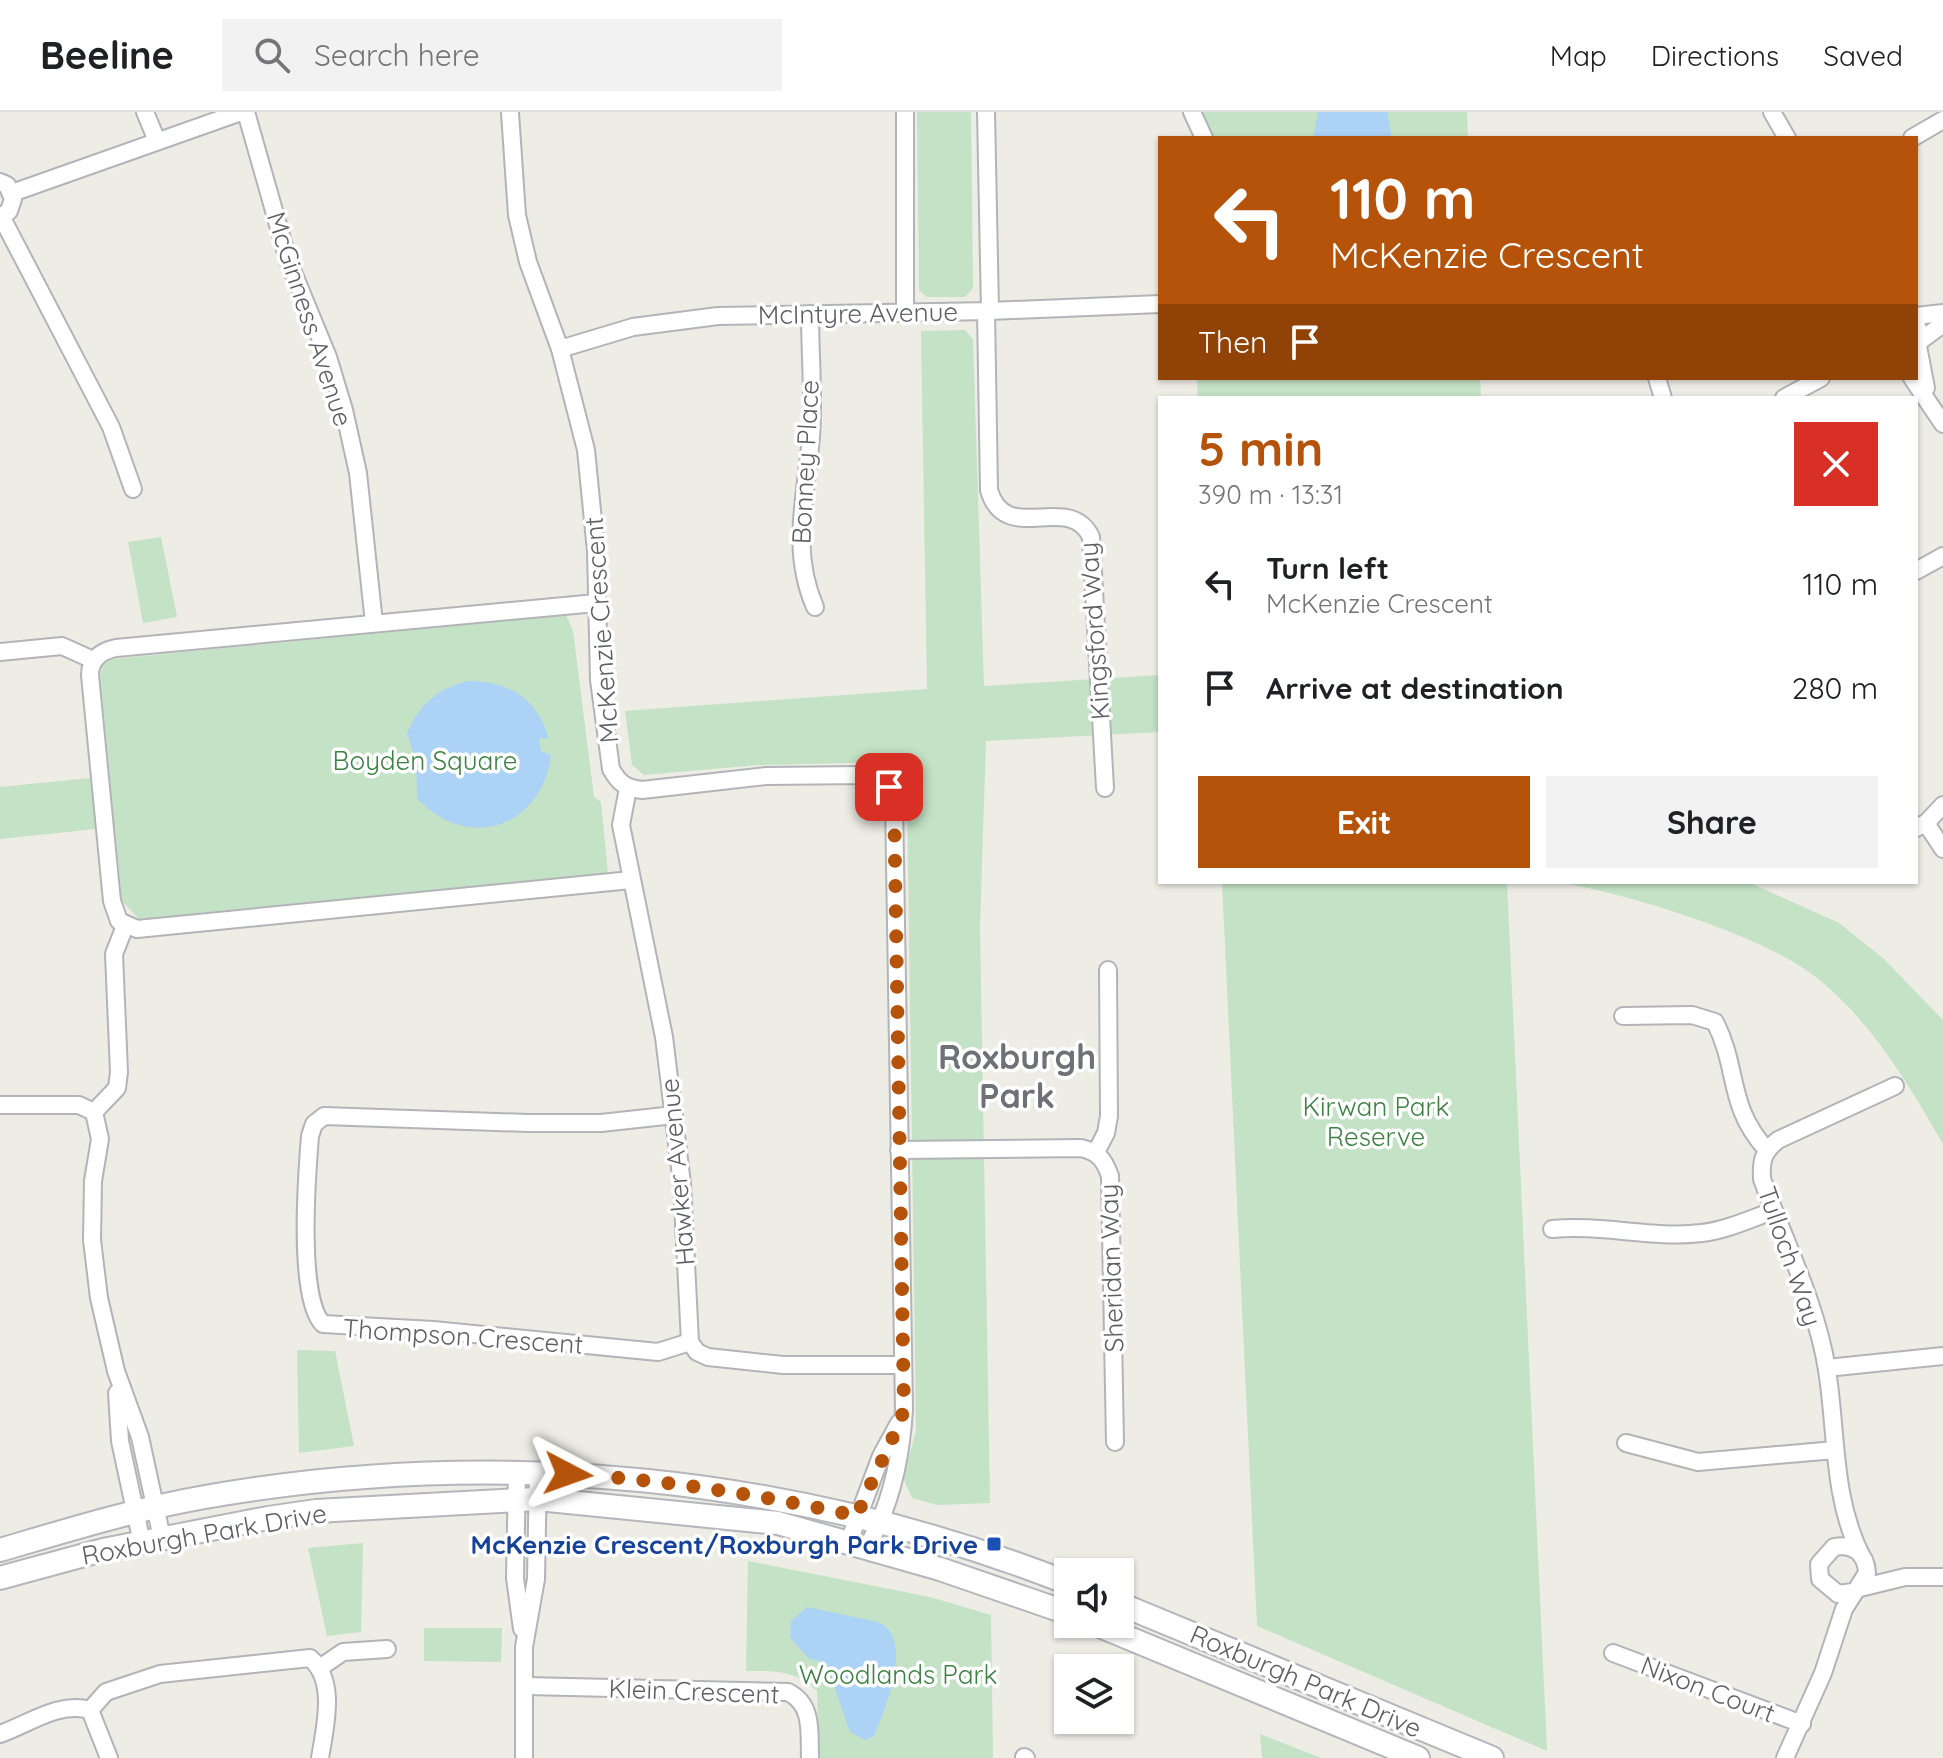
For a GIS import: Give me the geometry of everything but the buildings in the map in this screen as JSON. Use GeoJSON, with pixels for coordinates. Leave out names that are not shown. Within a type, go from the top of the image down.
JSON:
{"type":"FeatureCollection","features":[{"type":"Feature","properties":{"kind":"street"},"geometry":{"type":"LineString","coordinates":[[145,112],[157,141]]}},
{"type":"Feature","properties":{"kind":"street"},"geometry":{"type":"LineString","coordinates":[[133,489],[111,427],[1,216],[12,205],[6,188],[243,112]]}},
{"type":"Feature","properties":{"kind":"street","name":"McGinness Avenue"},"geometry":{"type":"LineString","coordinates":[[243,112],[288,260],[328,357],[344,410],[358,473],[374,623]]}},
{"type":"Feature","properties":{"kind":"street","name":"McKenzie Crescent"},"geometry":{"type":"LineString","coordinates":[[511,112],[520,227],[528,262],[560,349],[586,450],[592,500],[599,680],[611,769],[618,782],[628,788]]}},
{"type":"Feature","properties":{"kind":"street"},"geometry":{"type":"LineString","coordinates":[[905,112],[902,139],[905,312]]}},
{"type":"Feature","properties":{"kind":"street"},"geometry":{"type":"LineString","coordinates":[[986,112],[988,311]]}},
{"type":"Feature","properties":{"kind":"street"},"geometry":{"type":"LineString","coordinates":[[1192,112],[1203,136]]}},
{"type":"Feature","properties":{"kind":"street"},"geometry":{"type":"LineString","coordinates":[[1772,112],[1786,136]]}},
{"type":"Feature","properties":{"kind":"street"},"geometry":{"type":"LineString","coordinates":[[1915,136],[1943,120]]}},
{"type":"Feature","properties":{"kind":"street","name":"McIntyre Avenue"},"geometry":{"type":"LineString","coordinates":[[560,349],[633,327],[680,319],[1158,304]]}},
{"type":"Feature","properties":{"kind":"street","name":"Kingsford Way"},"geometry":{"type":"LineString","coordinates":[[988,311],[989,490],[993,505],[1008,515],[1020,518],[1076,520],[1091,537],[1105,788]]}},
{"type":"Feature","properties":{"kind":"street"},"geometry":{"type":"LineString","coordinates":[[1918,316],[1943,313]]}},
{"type":"Feature","properties":{"kind":"street","name":"Bonney Place"},"geometry":{"type":"LineString","coordinates":[[810,314],[811,434],[801,509],[800,558],[804,584],[815,607]]}},
{"type":"Feature","properties":{"kind":"street"},"geometry":{"type":"LineString","coordinates":[[1928,398],[1919,365],[1918,346],[1943,324]]}},
{"type":"Feature","properties":{"kind":"street"},"geometry":{"type":"LineString","coordinates":[[1788,396],[1817,380]]}},
{"type":"Feature","properties":{"kind":"street"},"geometry":{"type":"LineString","coordinates":[[1914,380],[1943,424]]}},
{"type":"Feature","properties":{"kind":"street"},"geometry":{"type":"LineString","coordinates":[[1918,570],[1943,556]]}},
{"type":"Feature","properties":{"kind":"street"},"geometry":{"type":"LineString","coordinates":[[93,660],[116,648],[596,603]]}},
{"type":"Feature","properties":{"kind":"street"},"geometry":{"type":"LineString","coordinates":[[0,652],[62,646],[93,660]]}},
{"type":"Feature","properties":{"kind":"street"},"geometry":{"type":"LineString","coordinates":[[93,660],[90,675],[112,901],[114,913],[125,926],[137,929],[167,927],[631,880]]}},
{"type":"Feature","properties":{"kind":"street"},"geometry":{"type":"LineString","coordinates":[[628,788],[642,790],[766,776],[863,775],[879,778],[889,787],[894,801],[904,1410],[900,1449],[882,1522],[858,1546]]}},
{"type":"Feature","properties":{"kind":"street","name":"Hawker Avenue"},"geometry":{"type":"LineString","coordinates":[[628,788],[621,825],[662,1024],[682,1184],[690,1342]]}},
{"type":"Feature","properties":{"kind":"street"},"geometry":{"type":"LineString","coordinates":[[1943,805],[1921,825],[1943,849]]}},
{"type":"Feature","properties":{"kind":"street"},"geometry":{"type":"LineString","coordinates":[[94,1112],[117,1088],[114,954],[125,926]]}},
{"type":"Feature","properties":{"kind":"street"},"geometry":{"type":"LineString","coordinates":[[1096,1152],[1106,1133],[1109,1116],[1108,970]]}},
{"type":"Feature","properties":{"kind":"street"},"geometry":{"type":"LineString","coordinates":[[1623,1016],[1692,1015],[1715,1022],[1722,1036],[1742,1118],[1766,1149]]}},
{"type":"Feature","properties":{"kind":"street","name":"Tulloch Way"},"geometry":{"type":"LineString","coordinates":[[1862,1556],[1842,1506],[1827,1368],[1815,1322],[1762,1179],[1761,1161],[1766,1149],[1778,1140],[1895,1086]]}},
{"type":"Feature","properties":{"kind":"street"},"geometry":{"type":"LineString","coordinates":[[0,1105],[79,1105],[94,1112]]}},
{"type":"Feature","properties":{"kind":"street"},"geometry":{"type":"LineString","coordinates":[[94,1112],[100,1139],[93,1181],[92,1240],[99,1298],[116,1371],[120,1441],[152,1540]]}},
{"type":"Feature","properties":{"kind":"street","name":"Thompson Crescent"},"geometry":{"type":"LineString","coordinates":[[674,1115],[601,1123],[324,1116],[314,1124],[310,1136],[306,1240],[312,1304],[316,1318],[323,1324],[433,1330],[658,1352],[690,1342]]}},
{"type":"Feature","properties":{"kind":"street","name":"Sheridan Way"},"geometry":{"type":"LineString","coordinates":[[899,1150],[1081,1148],[1096,1152],[1110,1176],[1115,1442]]}},
{"type":"Feature","properties":{"kind":"street"},"geometry":{"type":"LineString","coordinates":[[1552,1229],[1580,1226],[1703,1233],[1773,1211]]}},
{"type":"Feature","properties":{"kind":"street"},"geometry":{"type":"LineString","coordinates":[[690,1342],[697,1352],[708,1357],[812,1366],[901,1365]]}},
{"type":"Feature","properties":{"kind":"street"},"geometry":{"type":"LineString","coordinates":[[1827,1368],[1943,1356]]}},
{"type":"Feature","properties":{"kind":"street"},"geometry":{"type":"LineString","coordinates":[[858,1546],[857,1516],[904,1410]]}},
{"type":"Feature","properties":{"kind":"street"},"geometry":{"type":"LineString","coordinates":[[1626,1443],[1698,1462],[1835,1450]]}},
{"type":"Feature","properties":{"kind":"street","name":"Roxburgh Park Drive"},"geometry":{"type":"LineString","coordinates":[[0,1550],[144,1510],[314,1480],[426,1472],[527,1472],[657,1480],[769,1496],[882,1522],[985,1551],[1054,1578]]}},
{"type":"Feature","properties":{"kind":"street"},"geometry":{"type":"LineString","coordinates":[[524,1758],[524,1647],[536,1579],[527,1472]]}},
{"type":"Feature","properties":{"kind":"street","name":"Roxburgh Park Drive"},"geometry":{"type":"LineString","coordinates":[[0,1578],[152,1540],[316,1511],[528,1499],[778,1523],[1054,1609]]}},
{"type":"Feature","properties":{"kind":"street","name":"Tulloch Way"},"geometry":{"type":"LineString","coordinates":[[1828,1551],[1842,1506]]}},
{"type":"Feature","properties":{"kind":"street"},"geometry":{"type":"LineString","coordinates":[[1834,1633],[1819,1564],[1828,1551],[1842,1546],[1905,1577]]}},
{"type":"Feature","properties":{"kind":"street"},"geometry":{"type":"LineString","coordinates":[[1788,1754],[1823,1673],[1834,1633],[1867,1573],[1862,1556]]}},
{"type":"Feature","properties":{"kind":"street"},"geometry":{"type":"LineString","coordinates":[[1824,1586],[1838,1594],[1905,1577],[1943,1577]]}},
{"type":"Feature","properties":{"kind":"street","name":"Roxburgh Park Drive"},"geometry":{"type":"LineString","coordinates":[[1134,1610],[1492,1758]]}},
{"type":"Feature","properties":{"kind":"street","name":"Roxburgh Park Drive"},"geometry":{"type":"LineString","coordinates":[[1129,1638],[1418,1758]]}},
{"type":"Feature","properties":{"kind":"street"},"geometry":{"type":"LineString","coordinates":[[321,1667],[343,1652],[387,1649]]}},
{"type":"Feature","properties":{"kind":"street","name":"Nixon Court"},"geometry":{"type":"LineString","coordinates":[[1613,1653],[1802,1724]]}},
{"type":"Feature","properties":{"kind":"street"},"geometry":{"type":"LineString","coordinates":[[90,1710],[106,1692],[160,1674],[294,1657],[310,1658],[321,1667],[325,1682],[325,1724],[320,1758]]}},
{"type":"Feature","properties":{"kind":"street","name":"Klein Crescent"},"geometry":{"type":"LineString","coordinates":[[526,1686],[785,1691],[800,1699],[809,1721],[810,1758]]}},
{"type":"Feature","properties":{"kind":"street"},"geometry":{"type":"LineString","coordinates":[[0,1734],[64,1708],[90,1710]]}},
{"type":"Feature","properties":{"kind":"street"},"geometry":{"type":"LineString","coordinates":[[90,1710],[109,1758]]}},
{"type":"Feature","properties":{"kind":"green space"},"geometry":{"type":"Polygon","coordinates":[[[917,112],[971,112],[973,288],[965,297],[927,297],[919,290],[917,112]]]}},
{"type":"Feature","properties":{"kind":"green space"},"geometry":{"type":"Polygon","coordinates":[[[1192,112],[1467,112],[1468,136],[1203,136],[1192,112]]]}},
{"type":"Feature","properties":{"kind":"green space"},"geometry":{"type":"Polygon","coordinates":[[[965,330],[973,339],[984,686],[1158,675],[1158,732],[986,741],[980,927],[990,1503],[937,1505],[912,1498],[903,1478],[916,1431],[907,787],[894,762],[758,765],[644,775],[632,765],[625,711],[927,689],[921,331],[965,330]]]}},
{"type":"Feature","properties":{"kind":"green space"},"geometry":{"type":"Polygon","coordinates":[[[1197,380],[1480,380],[1481,396],[1198,396],[1197,380]]]}},
{"type":"Feature","properties":{"kind":"green space"},"geometry":{"type":"Polygon","coordinates":[[[161,537],[177,617],[143,623],[128,542],[161,537]]]}},
{"type":"Feature","properties":{"kind":"green space","name":"Boyden Square"},"geometry":{"type":"Polygon","coordinates":[[[566,615],[573,631],[594,797],[601,802],[608,873],[139,919],[122,901],[115,827],[0,839],[0,787],[110,776],[100,676],[103,664],[113,659],[566,615]]]}},
{"type":"Feature","properties":{"kind":"green space","name":"Kirwan Park Reserve"},"geometry":{"type":"Polygon","coordinates":[[[1222,884],[1507,884],[1547,1751],[1257,1626],[1222,884]]]}},
{"type":"Feature","properties":{"kind":"green space"},"geometry":{"type":"Polygon","coordinates":[[[1567,884],[1752,884],[1839,923],[1884,959],[1943,1020],[1943,1144],[1902,1076],[1870,1031],[1813,975],[1790,960],[1726,930],[1652,905],[1567,884]]]}},
{"type":"Feature","properties":{"kind":"green space"},"geometry":{"type":"Polygon","coordinates":[[[297,1350],[335,1351],[354,1446],[299,1453],[297,1350]]]}},
{"type":"Feature","properties":{"kind":"green space"},"geometry":{"type":"Polygon","coordinates":[[[363,1543],[361,1632],[327,1636],[308,1548],[363,1543]]]}},
{"type":"Feature","properties":{"kind":"green space","name":"Woodlands Park"},"geometry":{"type":"Polygon","coordinates":[[[748,1561],[930,1597],[991,1615],[993,1758],[819,1758],[817,1691],[793,1675],[746,1671],[748,1561]]]}},
{"type":"Feature","properties":{"kind":"green space"},"geometry":{"type":"Polygon","coordinates":[[[424,1628],[502,1628],[501,1662],[424,1661],[424,1628]]]}},
{"type":"Feature","properties":{"kind":"green space"},"geometry":{"type":"Polygon","coordinates":[[[1260,1734],[1321,1758],[1262,1758],[1260,1734]]]}},
{"type":"Feature","properties":{"kind":"water"},"geometry":{"type":"Polygon","coordinates":[[[1318,112],[1387,112],[1392,136],[1313,136],[1318,112]]]}},
{"type":"Feature","properties":{"kind":"water"},"geometry":{"type":"Polygon","coordinates":[[[468,681],[508,688],[529,703],[544,725],[549,739],[539,738],[541,751],[551,755],[545,780],[533,801],[518,815],[499,824],[479,828],[457,824],[436,815],[417,798],[416,762],[407,733],[417,714],[431,699],[448,688],[468,681]]]}},
{"type":"Feature","properties":{"kind":"water"},"geometry":{"type":"Polygon","coordinates":[[[807,1607],[878,1622],[889,1630],[895,1643],[894,1674],[874,1736],[865,1740],[850,1732],[826,1663],[808,1658],[790,1637],[791,1621],[807,1607]]]}},
{"type":"Feature","properties":{"kind":"place","name":"McKenzie Crescent/Roxburgh Park Drive"},"geometry":{"type":"Point","coordinates":[994,1544]}},
{"type":"Feature","properties":{"kind":"district","name":"Roxburgh Park"},"geometry":{"type":"Point","coordinates":[1017,1076]}},
{"type":"Feature","properties":{"kind":"route"},"geometry":{"type":"LineString","coordinates":[[568,1474],[657,1480],[769,1496],[857,1516],[881,1456],[895,1435],[904,1410],[894,801],[889,787]]}}]}
